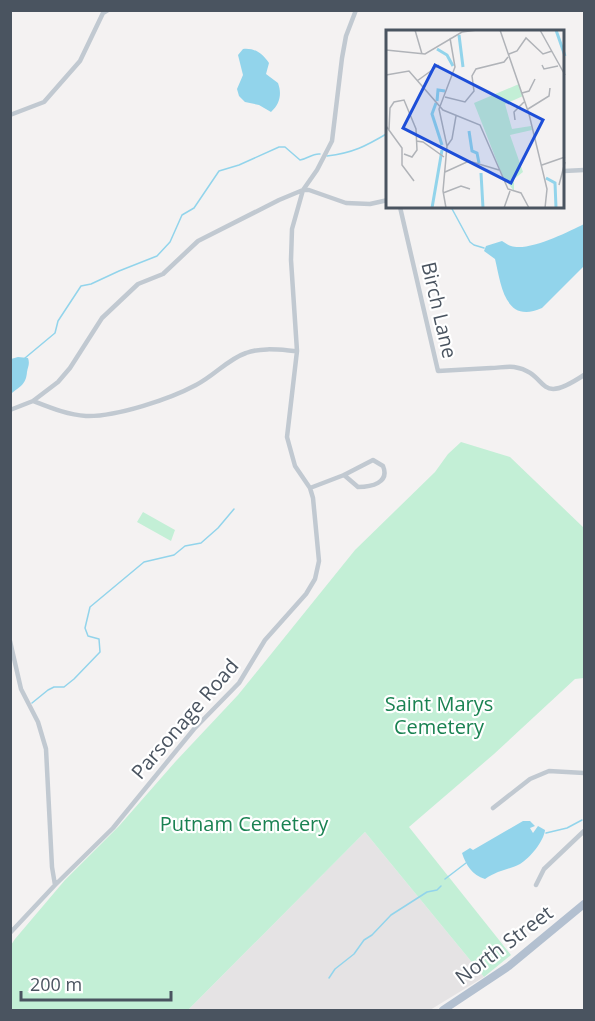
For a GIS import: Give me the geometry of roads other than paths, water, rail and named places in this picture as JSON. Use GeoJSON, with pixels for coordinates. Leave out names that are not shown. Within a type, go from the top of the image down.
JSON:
{"type":"FeatureCollection","features":[{"type":"Feature","properties":{"kind":"main road","name":"North Street"},"geometry":{"type":"LineString","coordinates":[[442,1011],[509,966],[585,904]]}},
{"type":"Feature","properties":{"kind":"street"},"geometry":{"type":"LineString","coordinates":[[10,116],[44,102],[80,61],[103,14],[108,10]]}},
{"type":"Feature","properties":{"kind":"street","name":"Parsonage Road"},"geometry":{"type":"LineString","coordinates":[[10,933],[113,828],[194,729],[239,683],[265,640],[311,586],[318,570],[313,498],[310,488],[295,466],[287,438],[297,351],[291,261],[292,229],[303,190],[317,170],[332,141],[346,36],[356,10]]}},
{"type":"Feature","properties":{"kind":"street"},"geometry":{"type":"LineString","coordinates":[[565,171],[585,170]]}},
{"type":"Feature","properties":{"kind":"street"},"geometry":{"type":"LineString","coordinates":[[10,410],[44,394],[64,375],[102,318],[138,284],[163,273],[198,241],[303,190],[346,203],[370,204],[386,200]]}},
{"type":"Feature","properties":{"kind":"street","name":"Birch Lane"},"geometry":{"type":"LineString","coordinates":[[400,208],[438,371],[514,367],[526,371],[545,387],[555,390],[585,375]]}},
{"type":"Feature","properties":{"kind":"street"},"geometry":{"type":"LineString","coordinates":[[33,401],[64,412],[86,416],[109,415],[142,406],[197,385],[245,353],[266,350],[297,351]]}},
{"type":"Feature","properties":{"kind":"street"},"geometry":{"type":"LineString","coordinates":[[310,488],[344,475],[373,460],[384,466],[385,470],[384,477],[378,483],[368,487],[358,487],[344,475]]}},
{"type":"Feature","properties":{"kind":"street"},"geometry":{"type":"LineString","coordinates":[[10,641],[21,688],[43,734],[46,748],[52,867],[55,885]]}},
{"type":"Feature","properties":{"kind":"street"},"geometry":{"type":"LineString","coordinates":[[493,808],[530,779],[549,771],[585,773]]}},
{"type":"Feature","properties":{"kind":"street"},"geometry":{"type":"LineString","coordinates":[[536,885],[544,869],[585,831]]}},
{"type":"Feature","properties":{"kind":"water"},"geometry":{"type":"Polygon","coordinates":[[[243,49],[255,50],[264,56],[269,63],[266,74],[278,83],[279,99],[271,112],[259,105],[245,102],[239,96],[237,89],[243,75],[238,55],[243,49]]]}},
{"type":"Feature","properties":{"kind":"water"},"geometry":{"type":"Polygon","coordinates":[[[584,224],[584,266],[542,308],[529,312],[519,311],[512,306],[502,290],[495,259],[484,251],[486,246],[502,241],[518,247],[537,244],[584,224]]]}},
{"type":"Feature","properties":{"kind":"water"},"geometry":{"type":"Polygon","coordinates":[[[28,358],[29,365],[24,383],[11,394],[11,359],[28,358]]]}},
{"type":"Feature","properties":{"kind":"water"},"geometry":{"type":"Polygon","coordinates":[[[523,821],[530,821],[535,826],[530,828],[533,833],[538,826],[545,830],[536,849],[528,858],[520,864],[485,879],[473,872],[462,853],[470,848],[473,850],[523,821]]]}},
{"type":"Feature","properties":{"kind":"waterway"},"geometry":{"type":"LineString","coordinates":[[327,156],[359,148],[386,134]]}},
{"type":"Feature","properties":{"kind":"waterway"},"geometry":{"type":"LineString","coordinates":[[25,358],[55,333],[58,321],[81,286],[91,284],[157,256],[170,242],[182,215],[194,208],[219,171],[239,165],[279,147],[285,147],[300,160],[320,154]]}},
{"type":"Feature","properties":{"kind":"waterway"},"geometry":{"type":"LineString","coordinates":[[452,208],[470,242],[484,248]]}},
{"type":"Feature","properties":{"kind":"waterway"},"geometry":{"type":"LineString","coordinates":[[32,703],[48,690],[54,687],[64,687],[100,652],[99,639],[88,636],[85,628],[90,607],[144,562],[174,555],[185,546],[201,543],[234,509]]}},
{"type":"Feature","properties":{"kind":"waterway"},"geometry":{"type":"LineString","coordinates":[[546,833],[567,828],[582,820]]}},
{"type":"Feature","properties":{"kind":"waterway"},"geometry":{"type":"LineString","coordinates":[[445,879],[466,863]]}},
{"type":"Feature","properties":{"kind":"waterway"},"geometry":{"type":"LineString","coordinates":[[329,978],[335,969],[354,954],[364,940],[391,915],[427,892],[437,890],[441,886]]}},
{"type":"Feature","properties":{"kind":"park label","name":"Saint Marys Cemetery"},"geometry":{"type":"Point","coordinates":[439,716]}},
{"type":"Feature","properties":{"kind":"park label","name":"Putnam Cemetery"},"geometry":{"type":"Point","coordinates":[244,824]}}]}
